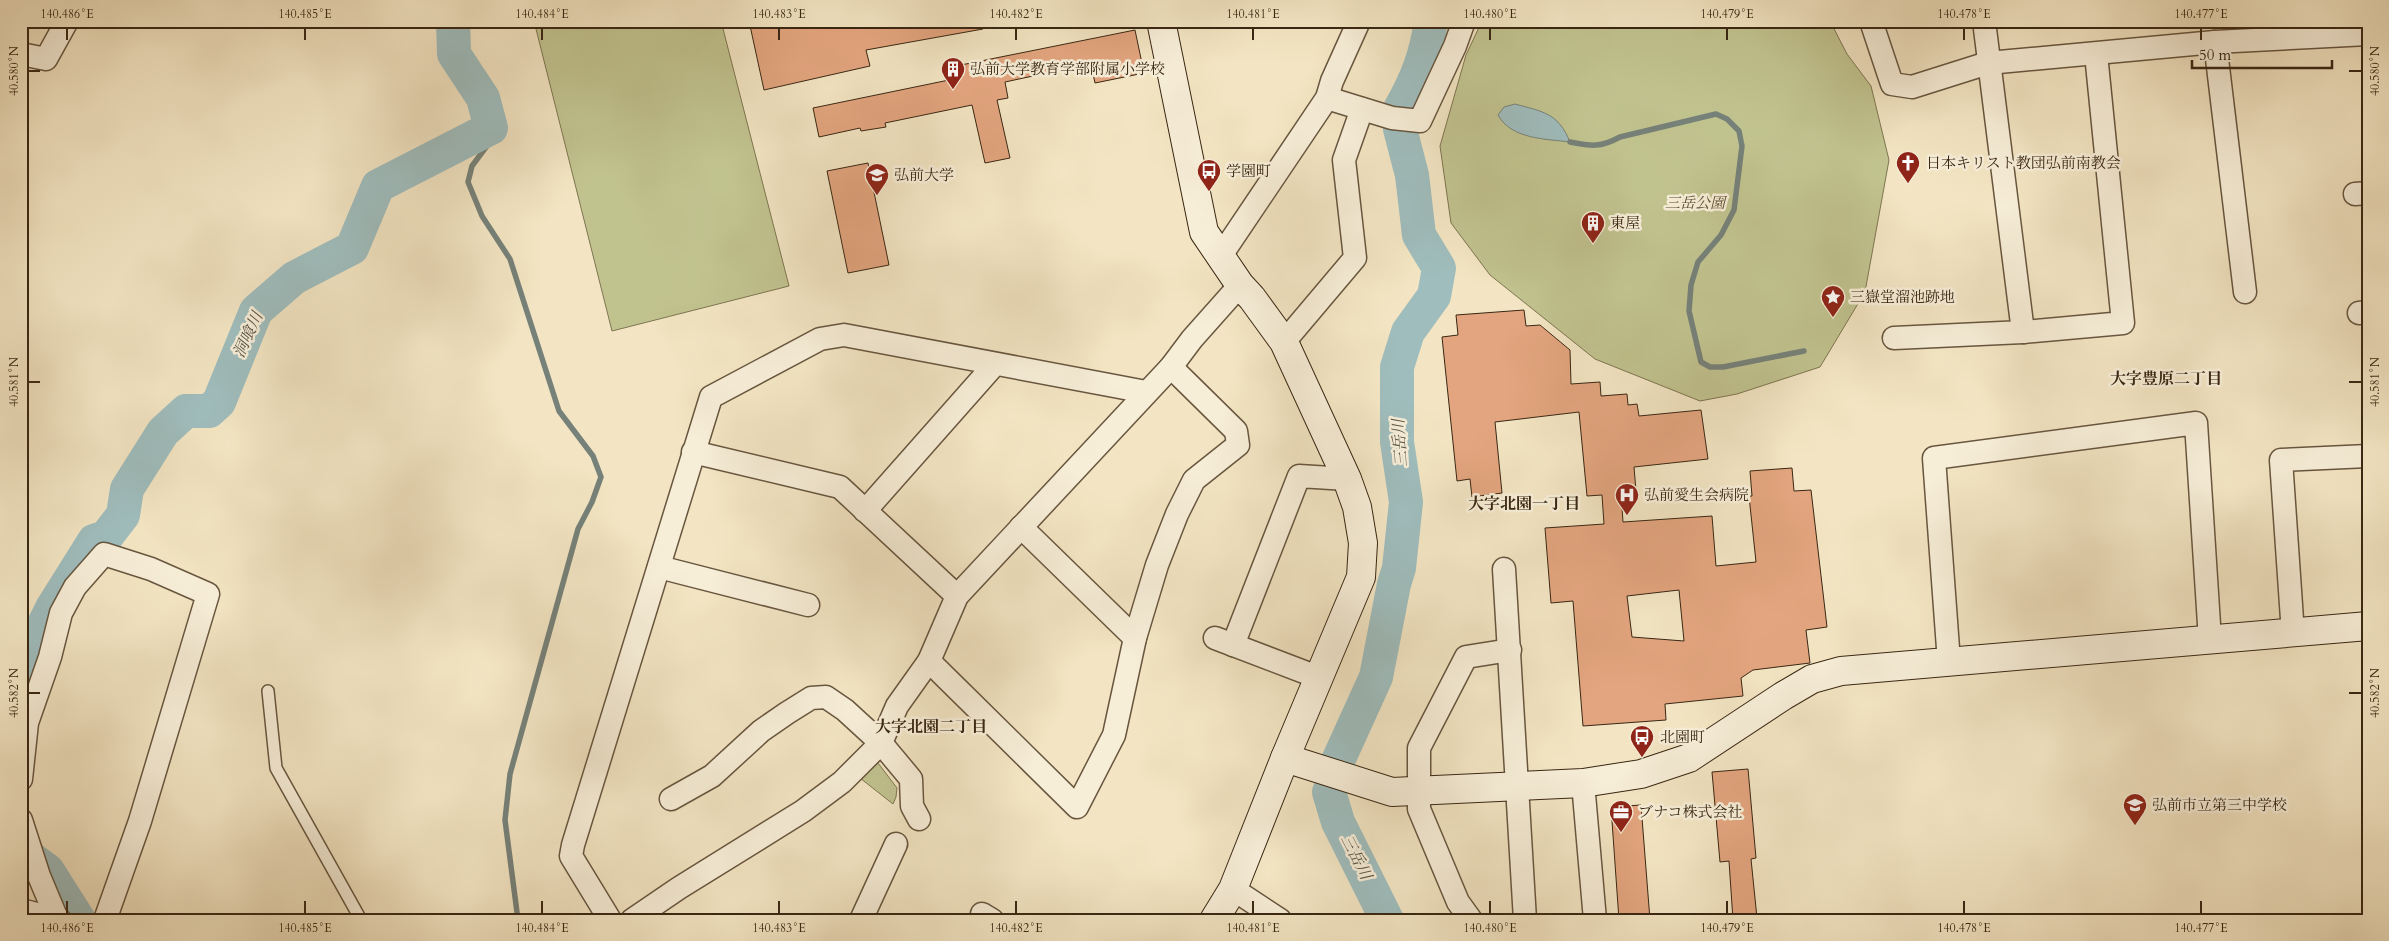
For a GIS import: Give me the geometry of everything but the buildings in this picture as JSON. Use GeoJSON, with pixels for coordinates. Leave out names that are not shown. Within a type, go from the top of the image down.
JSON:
{"type":"FeatureCollection","features":[{"type":"Feature","properties":{"kind":"street"},"geometry":{"type":"LineString","coordinates":[[21,54],[46,59],[67,21]]}},
{"type":"Feature","properties":{"kind":"street"},"geometry":{"type":"LineString","coordinates":[[1161,21],[1204,232],[1240,285],[1284,342],[1348,478],[1357,507],[1363,543],[1361,577],[1285,758],[1233,889],[1214,920]]}},
{"type":"Feature","properties":{"kind":"street"},"geometry":{"type":"LineString","coordinates":[[1220,256],[1327,98],[1332,81],[1359,21]]}},
{"type":"Feature","properties":{"kind":"street"},"geometry":{"type":"LineString","coordinates":[[1327,98],[1392,118],[1420,121],[1455,46],[1464,21]]}},
{"type":"Feature","properties":{"kind":"street"},"geometry":{"type":"LineString","coordinates":[[1871,21],[1892,84],[1912,86],[1988,63],[2216,42],[2368,34]]}},
{"type":"Feature","properties":{"kind":"street"},"geometry":{"type":"LineString","coordinates":[[1984,21],[2024,332]]}},
{"type":"Feature","properties":{"kind":"street"},"geometry":{"type":"LineString","coordinates":[[2216,42],[2245,292]]}},
{"type":"Feature","properties":{"kind":"street"},"geometry":{"type":"LineString","coordinates":[[1894,338],[2024,332],[2124,323],[2096,54]]}},
{"type":"Feature","properties":{"kind":"street"},"geometry":{"type":"LineString","coordinates":[[1284,342],[1354,258],[1344,160],[1362,109]]}},
{"type":"Feature","properties":{"kind":"street"},"geometry":{"type":"LineString","coordinates":[[632,920],[678,888],[803,811],[842,782],[881,743],[897,706],[929,661],[957,596],[1171,367],[1192,339],[1240,285]]}},
{"type":"Feature","properties":{"kind":"street"},"geometry":{"type":"LineString","coordinates":[[610,920],[571,856],[711,397],[820,339],[844,335],[1146,392]]}},
{"type":"Feature","properties":{"kind":"street"},"geometry":{"type":"LineString","coordinates":[[865,511],[995,364]]}},
{"type":"Feature","properties":{"kind":"street"},"geometry":{"type":"LineString","coordinates":[[929,661],[1077,807],[1114,735],[1135,638],[1157,565],[1177,514],[1194,480],[1238,445],[1236,431],[1171,367]]}},
{"type":"Feature","properties":{"kind":"street"},"geometry":{"type":"LineString","coordinates":[[1950,662],[1934,458],[2196,423],[2210,640]]}},
{"type":"Feature","properties":{"kind":"street"},"geometry":{"type":"LineString","coordinates":[[693,452],[840,487],[957,596]]}},
{"type":"Feature","properties":{"kind":"street"},"geometry":{"type":"LineString","coordinates":[[2293,634],[2281,460],[2368,456]]}},
{"type":"Feature","properties":{"kind":"street"},"geometry":{"type":"LineString","coordinates":[[1320,678],[1224,641],[1299,476],[1348,478]]}},
{"type":"Feature","properties":{"kind":"street"},"geometry":{"type":"LineString","coordinates":[[1021,527],[1135,638]]}},
{"type":"Feature","properties":{"kind":"street"},"geometry":{"type":"LineString","coordinates":[[21,779],[27,723],[50,657],[61,614],[75,587],[104,554],[151,569],[208,594],[140,821],[105,920]]}},
{"type":"Feature","properties":{"kind":"street"},"geometry":{"type":"LineString","coordinates":[[659,566],[808,605]]}},
{"type":"Feature","properties":{"kind":"street"},"geometry":{"type":"LineString","coordinates":[[1504,569],[1525,920]]}},
{"type":"Feature","properties":{"kind":"street"},"geometry":{"type":"LineString","coordinates":[[1285,758],[1392,792],[1583,783],[1641,774],[1689,758],[1812,679],[1841,671],[2293,634],[2368,626]]}},
{"type":"Feature","properties":{"kind":"street"},"geometry":{"type":"LineString","coordinates":[[1471,920],[1458,902],[1418,809],[1420,792],[1419,748],[1466,657],[1510,650]]}},
{"type":"Feature","properties":{"kind":"street"},"geometry":{"type":"LineString","coordinates":[[671,799],[712,776],[761,731],[811,698],[826,697],[833,700],[881,743],[911,778],[912,806],[919,819]]}},
{"type":"Feature","properties":{"kind":"street"},"geometry":{"type":"LineString","coordinates":[[1583,783],[1595,920]]}},
{"type":"Feature","properties":{"kind":"street"},"geometry":{"type":"LineString","coordinates":[[21,820],[39,876],[59,920]]}},
{"type":"Feature","properties":{"kind":"street"},"geometry":{"type":"LineString","coordinates":[[861,920],[896,844]]}},
{"type":"Feature","properties":{"kind":"street"},"geometry":{"type":"LineString","coordinates":[[1233,889],[1280,920]]}},
{"type":"Feature","properties":{"kind":"street"},"geometry":{"type":"LineString","coordinates":[[21,910],[59,920]]}},
{"type":"Feature","properties":{"kind":"lane"},"geometry":{"type":"LineString","coordinates":[[268,690],[276,768],[361,920]]}},
{"type":"Feature","properties":{"kind":"green space"},"geometry":{"type":"Polygon","coordinates":[[[534,21],[721,21],[789,286],[612,331],[534,21]]]}},
{"type":"Feature","properties":{"kind":"green space","name":"三岳公園"},"geometry":{"type":"Polygon","coordinates":[[[1482,21],[1830,21],[1847,54],[1871,86],[1889,160],[1865,292],[1820,367],[1737,394],[1700,401],[1595,359],[1490,275],[1451,223],[1440,146],[1466,55],[1482,21]]]}},
{"type":"Feature","properties":{"kind":"green space"},"geometry":{"type":"Polygon","coordinates":[[[878,763],[897,788],[893,804],[860,778],[878,763]]]}},
{"type":"Feature","properties":{"kind":"water"},"geometry":{"type":"Polygon","coordinates":[[[1515,104],[1542,112],[1555,119],[1570,142],[1530,136],[1511,129],[1498,115],[1504,107],[1515,104]]]}},
{"type":"Feature","properties":{"kind":"waterway","name":"洞喰川"},"geometry":{"type":"LineString","coordinates":[[21,699],[38,665],[41,630],[52,608],[94,541],[106,537],[123,515],[127,489],[163,432],[186,411],[209,411],[219,402],[256,311],[294,278],[352,248],[378,186],[491,128],[483,98],[454,54],[453,21]]}},
{"type":"Feature","properties":{"kind":"waterway","name":"三岳川"},"geometry":{"type":"LineString","coordinates":[[1400,109],[1420,67],[1431,21]]}},
{"type":"Feature","properties":{"kind":"waterway"},"geometry":{"type":"LineString","coordinates":[[1570,142],[1590,145],[1607,143],[1620,137],[1716,114],[1727,119],[1739,131],[1742,146],[1734,210],[1721,235],[1698,262],[1691,285],[1689,311],[1701,362],[1710,367],[1723,367],[1804,351]]}},
{"type":"Feature","properties":{"kind":"waterway"},"geometry":{"type":"LineString","coordinates":[[491,128],[489,143],[472,166],[468,182],[482,216],[510,259],[559,411],[593,456],[601,477],[592,502],[578,529],[510,774],[505,820],[518,920]]}},
{"type":"Feature","properties":{"kind":"waterway","name":"三岳川"},"geometry":{"type":"LineString","coordinates":[[1337,763],[1376,677],[1394,584],[1399,568],[1406,502],[1397,442],[1397,367],[1408,332],[1434,296],[1439,268],[1419,235],[1412,175],[1400,129]]}},
{"type":"Feature","properties":{"kind":"waterway","name":"三岳川"},"geometry":{"type":"LineString","coordinates":[[1329,792],[1338,822],[1387,920]]}},
{"type":"Feature","properties":{"kind":"waterway","name":"洞喰川"},"geometry":{"type":"LineString","coordinates":[[21,851],[48,871],[79,920]]}},
{"type":"Feature","properties":{"kind":"place","name":"弘前大学教育学部附属小学校"},"geometry":{"type":"Point","coordinates":[953,90]}},
{"type":"Feature","properties":{"kind":"place","name":"日本キリスト教団弘前南教会"},"geometry":{"type":"Point","coordinates":[1908,184]}},
{"type":"Feature","properties":{"kind":"place","name":"学園町"},"geometry":{"type":"Point","coordinates":[1209,192]}},
{"type":"Feature","properties":{"kind":"place","name":"弘前大学"},"geometry":{"type":"Point","coordinates":[877,196]}},
{"type":"Feature","properties":{"kind":"place","name":"東屋"},"geometry":{"type":"Point","coordinates":[1593,244]}},
{"type":"Feature","properties":{"kind":"place","name":"三嶽堂溜池跡地"},"geometry":{"type":"Point","coordinates":[1833,318]}},
{"type":"Feature","properties":{"kind":"place","name":"弘前愛生会病院"},"geometry":{"type":"Point","coordinates":[1627,516]}},
{"type":"Feature","properties":{"kind":"place","name":"北園町"},"geometry":{"type":"Point","coordinates":[1642,758]}},
{"type":"Feature","properties":{"kind":"place","name":"弘前市立第三中学校"},"geometry":{"type":"Point","coordinates":[2135,826]}},
{"type":"Feature","properties":{"kind":"place","name":"ブナコ株式会社"},"geometry":{"type":"Point","coordinates":[1621,833]}},
{"type":"Feature","properties":{"kind":"district","name":"大字豊原二丁目"},"geometry":{"type":"Point","coordinates":[2166,379]}},
{"type":"Feature","properties":{"kind":"district","name":"大字北園一丁目"},"geometry":{"type":"Point","coordinates":[1524,504]}},
{"type":"Feature","properties":{"kind":"district","name":"大字北園二丁目"},"geometry":{"type":"Point","coordinates":[931,727]}}]}
